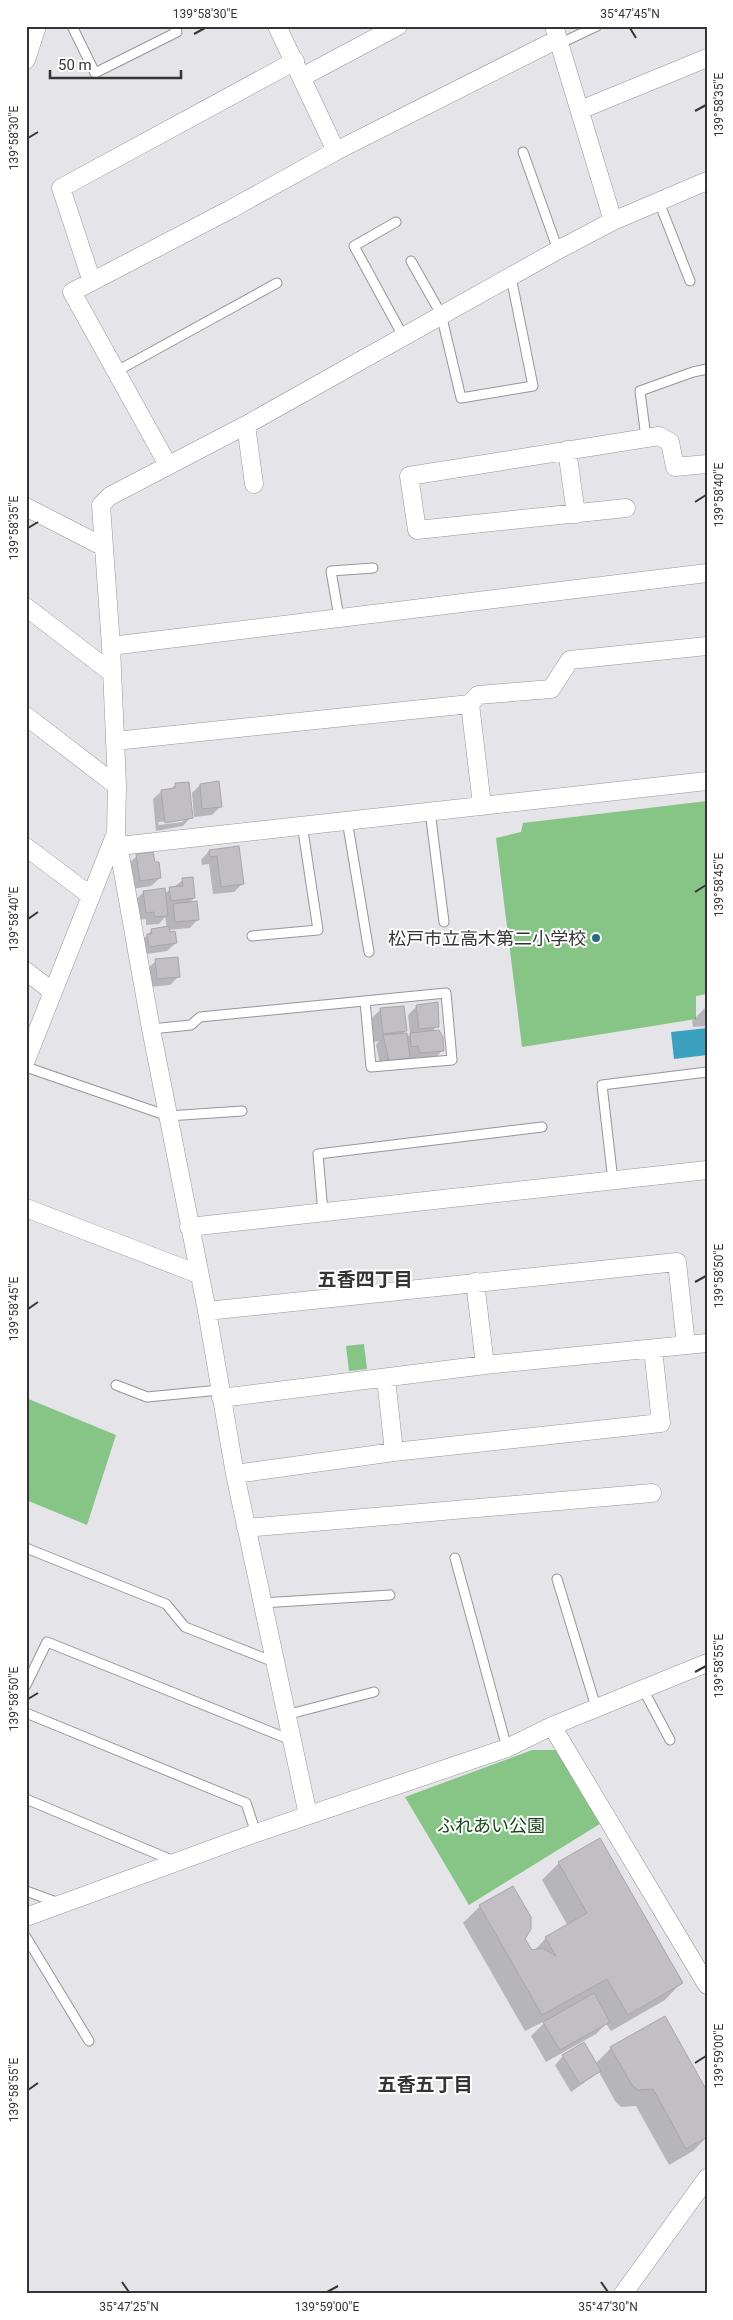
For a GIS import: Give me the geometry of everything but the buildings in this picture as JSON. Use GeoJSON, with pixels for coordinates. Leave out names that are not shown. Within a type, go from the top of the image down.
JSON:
{"type":"FeatureCollection","features":[{"type":"Feature","properties":{"kind":"street"},"geometry":{"type":"LineString","coordinates":[[26,60],[38,26]]}},
{"type":"Feature","properties":{"kind":"street"},"geometry":{"type":"LineString","coordinates":[[277,26],[336,151]]}},
{"type":"Feature","properties":{"kind":"street"},"geometry":{"type":"LineString","coordinates":[[92,282],[61,188],[298,69],[398,26]]}},
{"type":"Feature","properties":{"kind":"street"},"geometry":{"type":"LineString","coordinates":[[168,465],[72,292],[232,209],[336,151],[557,37],[613,221]]}},
{"type":"Feature","properties":{"kind":"street"},"geometry":{"type":"LineString","coordinates":[[580,110],[707,58]]}},
{"type":"Feature","properties":{"kind":"street"},"geometry":{"type":"LineString","coordinates":[[308,1815],[235,1474],[207,1311],[198,1274],[168,1116],[118,840],[111,646],[101,505],[110,496],[246,425],[558,250],[613,221],[707,181]]}},
{"type":"Feature","properties":{"kind":"street"},"geometry":{"type":"LineString","coordinates":[[246,425],[254,484]]}},
{"type":"Feature","properties":{"kind":"street"},"geometry":{"type":"LineString","coordinates":[[626,508],[417,530],[409,476],[659,436],[670,442],[675,468],[707,464]]}},
{"type":"Feature","properties":{"kind":"street"},"geometry":{"type":"LineString","coordinates":[[568,450],[576,514]]}},
{"type":"Feature","properties":{"kind":"street"},"geometry":{"type":"LineString","coordinates":[[26,507],[104,547]]}},
{"type":"Feature","properties":{"kind":"street"},"geometry":{"type":"LineString","coordinates":[[111,646],[707,573]]}},
{"type":"Feature","properties":{"kind":"street"},"geometry":{"type":"LineString","coordinates":[[26,607],[112,673]]}},
{"type":"Feature","properties":{"kind":"street"},"geometry":{"type":"LineString","coordinates":[[115,741],[470,704],[478,695],[551,690],[570,660],[707,646]]}},
{"type":"Feature","properties":{"kind":"street"},"geometry":{"type":"LineString","coordinates":[[470,704],[482,805]]}},
{"type":"Feature","properties":{"kind":"street"},"geometry":{"type":"LineString","coordinates":[[26,716],[117,786]]}},
{"type":"Feature","properties":{"kind":"street"},"geometry":{"type":"LineString","coordinates":[[118,840],[348,820],[707,781]]}},
{"type":"Feature","properties":{"kind":"street"},"geometry":{"type":"LineString","coordinates":[[26,1060],[30,1040],[53,992],[91,896],[118,840]]}},
{"type":"Feature","properties":{"kind":"street"},"geometry":{"type":"LineString","coordinates":[[26,847],[91,896]]}},
{"type":"Feature","properties":{"kind":"street"},"geometry":{"type":"LineString","coordinates":[[26,971],[53,992]]}},
{"type":"Feature","properties":{"kind":"street"},"geometry":{"type":"LineString","coordinates":[[189,1227],[707,1170]]}},
{"type":"Feature","properties":{"kind":"street"},"geometry":{"type":"LineString","coordinates":[[26,1208],[198,1274]]}},
{"type":"Feature","properties":{"kind":"street"},"geometry":{"type":"LineString","coordinates":[[207,1311],[677,1262],[686,1345]]}},
{"type":"Feature","properties":{"kind":"street"},"geometry":{"type":"LineString","coordinates":[[476,1282],[485,1365]]}},
{"type":"Feature","properties":{"kind":"street"},"geometry":{"type":"LineString","coordinates":[[220,1394],[707,1343]]}},
{"type":"Feature","properties":{"kind":"street"},"geometry":{"type":"LineString","coordinates":[[235,1474],[394,1452],[661,1423],[653,1349]]}},
{"type":"Feature","properties":{"kind":"street"},"geometry":{"type":"LineString","coordinates":[[386,1378],[394,1452]]}},
{"type":"Feature","properties":{"kind":"street"},"geometry":{"type":"LineString","coordinates":[[246,1528],[652,1493]]}},
{"type":"Feature","properties":{"kind":"street"},"geometry":{"type":"LineString","coordinates":[[26,1917],[256,1833],[507,1748],[596,1707],[707,1663]]}},
{"type":"Feature","properties":{"kind":"street"},"geometry":{"type":"LineString","coordinates":[[552,1726],[707,1985]]}},
{"type":"Feature","properties":{"kind":"street"},"geometry":{"type":"LineString","coordinates":[[623,2294],[707,2178]]}},
{"type":"Feature","properties":{"kind":"lane"},"geometry":{"type":"LineString","coordinates":[[72,26],[95,73],[177,32],[174,26]]}},
{"type":"Feature","properties":{"kind":"lane"},"geometry":{"type":"LineString","coordinates":[[557,37],[597,26]]}},
{"type":"Feature","properties":{"kind":"lane"},"geometry":{"type":"LineString","coordinates":[[523,152],[558,250]]}},
{"type":"Feature","properties":{"kind":"lane"},"geometry":{"type":"LineString","coordinates":[[659,202],[690,280]]}},
{"type":"Feature","properties":{"kind":"lane"},"geometry":{"type":"LineString","coordinates":[[396,222],[354,246],[403,336]]}},
{"type":"Feature","properties":{"kind":"lane"},"geometry":{"type":"LineString","coordinates":[[411,261],[441,314],[461,398],[533,386],[511,277]]}},
{"type":"Feature","properties":{"kind":"lane"},"geometry":{"type":"LineString","coordinates":[[117,371],[277,283]]}},
{"type":"Feature","properties":{"kind":"lane"},"geometry":{"type":"LineString","coordinates":[[646,438],[640,391],[693,372],[707,369]]}},
{"type":"Feature","properties":{"kind":"lane"},"geometry":{"type":"LineString","coordinates":[[340,617],[331,571],[374,568]]}},
{"type":"Feature","properties":{"kind":"lane"},"geometry":{"type":"LineString","coordinates":[[430,811],[444,922]]}},
{"type":"Feature","properties":{"kind":"lane"},"geometry":{"type":"LineString","coordinates":[[348,820],[369,952]]}},
{"type":"Feature","properties":{"kind":"lane"},"geometry":{"type":"LineString","coordinates":[[252,936],[318,930],[302,824]]}},
{"type":"Feature","properties":{"kind":"lane"},"geometry":{"type":"LineString","coordinates":[[152,1029],[191,1025],[200,1017],[446,993],[452,1060],[371,1067],[365,1001]]}},
{"type":"Feature","properties":{"kind":"lane"},"geometry":{"type":"LineString","coordinates":[[26,1067],[168,1116],[242,1111]]}},
{"type":"Feature","properties":{"kind":"lane"},"geometry":{"type":"LineString","coordinates":[[613,1181],[602,1084],[707,1072]]}},
{"type":"Feature","properties":{"kind":"lane"},"geometry":{"type":"LineString","coordinates":[[323,1213],[318,1154],[542,1127]]}},
{"type":"Feature","properties":{"kind":"lane"},"geometry":{"type":"LineString","coordinates":[[116,1385],[147,1398],[220,1394]]}},
{"type":"Feature","properties":{"kind":"lane"},"geometry":{"type":"LineString","coordinates":[[26,1548],[166,1604],[185,1626],[274,1662]]}},
{"type":"Feature","properties":{"kind":"lane"},"geometry":{"type":"LineString","coordinates":[[456,1558],[507,1748]]}},
{"type":"Feature","properties":{"kind":"lane"},"geometry":{"type":"LineString","coordinates":[[557,1579],[596,1707]]}},
{"type":"Feature","properties":{"kind":"lane"},"geometry":{"type":"LineString","coordinates":[[262,1603],[390,1595]]}},
{"type":"Feature","properties":{"kind":"lane"},"geometry":{"type":"LineString","coordinates":[[26,1685],[29,1672],[47,1642],[292,1740]]}},
{"type":"Feature","properties":{"kind":"lane"},"geometry":{"type":"LineString","coordinates":[[643,1689],[670,1740]]}},
{"type":"Feature","properties":{"kind":"lane"},"geometry":{"type":"LineString","coordinates":[[286,1715],[374,1692]]}},
{"type":"Feature","properties":{"kind":"lane"},"geometry":{"type":"LineString","coordinates":[[26,1713],[246,1803],[256,1833]]}},
{"type":"Feature","properties":{"kind":"lane"},"geometry":{"type":"LineString","coordinates":[[26,1799],[176,1862]]}},
{"type":"Feature","properties":{"kind":"lane"},"geometry":{"type":"LineString","coordinates":[[26,1891],[62,1904]]}},
{"type":"Feature","properties":{"kind":"lane"},"geometry":{"type":"LineString","coordinates":[[26,1937],[89,2041]]}},
{"type":"Feature","properties":{"kind":"green space","name":"松戸市立高木第二小学校"},"geometry":{"type":"Polygon","coordinates":[[[707,801],[707,994],[696,996],[696,1019],[522,1047],[496,838],[521,832],[523,823],[707,801]]]}},
{"type":"Feature","properties":{"kind":"green space"},"geometry":{"type":"Polygon","coordinates":[[[364,1344],[367,1369],[349,1371],[346,1346],[364,1344]]]}},
{"type":"Feature","properties":{"kind":"green space"},"geometry":{"type":"Polygon","coordinates":[[[26,1398],[116,1435],[87,1525],[26,1500],[26,1398]]]}},
{"type":"Feature","properties":{"kind":"green space","name":"ふれあい公園"},"geometry":{"type":"Polygon","coordinates":[[[532,1750],[558,1750],[603,1822],[469,1905],[405,1797],[532,1750]]]}},
{"type":"Feature","properties":{"kind":"water"},"geometry":{"type":"Polygon","coordinates":[[[707,1028],[707,1055],[674,1059],[671,1032],[707,1028]]]}},
{"type":"Feature","properties":{"kind":"place","name":"松戸市立高木第二小学校"},"geometry":{"type":"Point","coordinates":[596,938]}},
{"type":"Feature","properties":{"kind":"district","name":"五香四丁目"},"geometry":{"type":"Point","coordinates":[365,1279]}},
{"type":"Feature","properties":{"kind":"district","name":"五香五丁目"},"geometry":{"type":"Point","coordinates":[425,2084]}}]}
